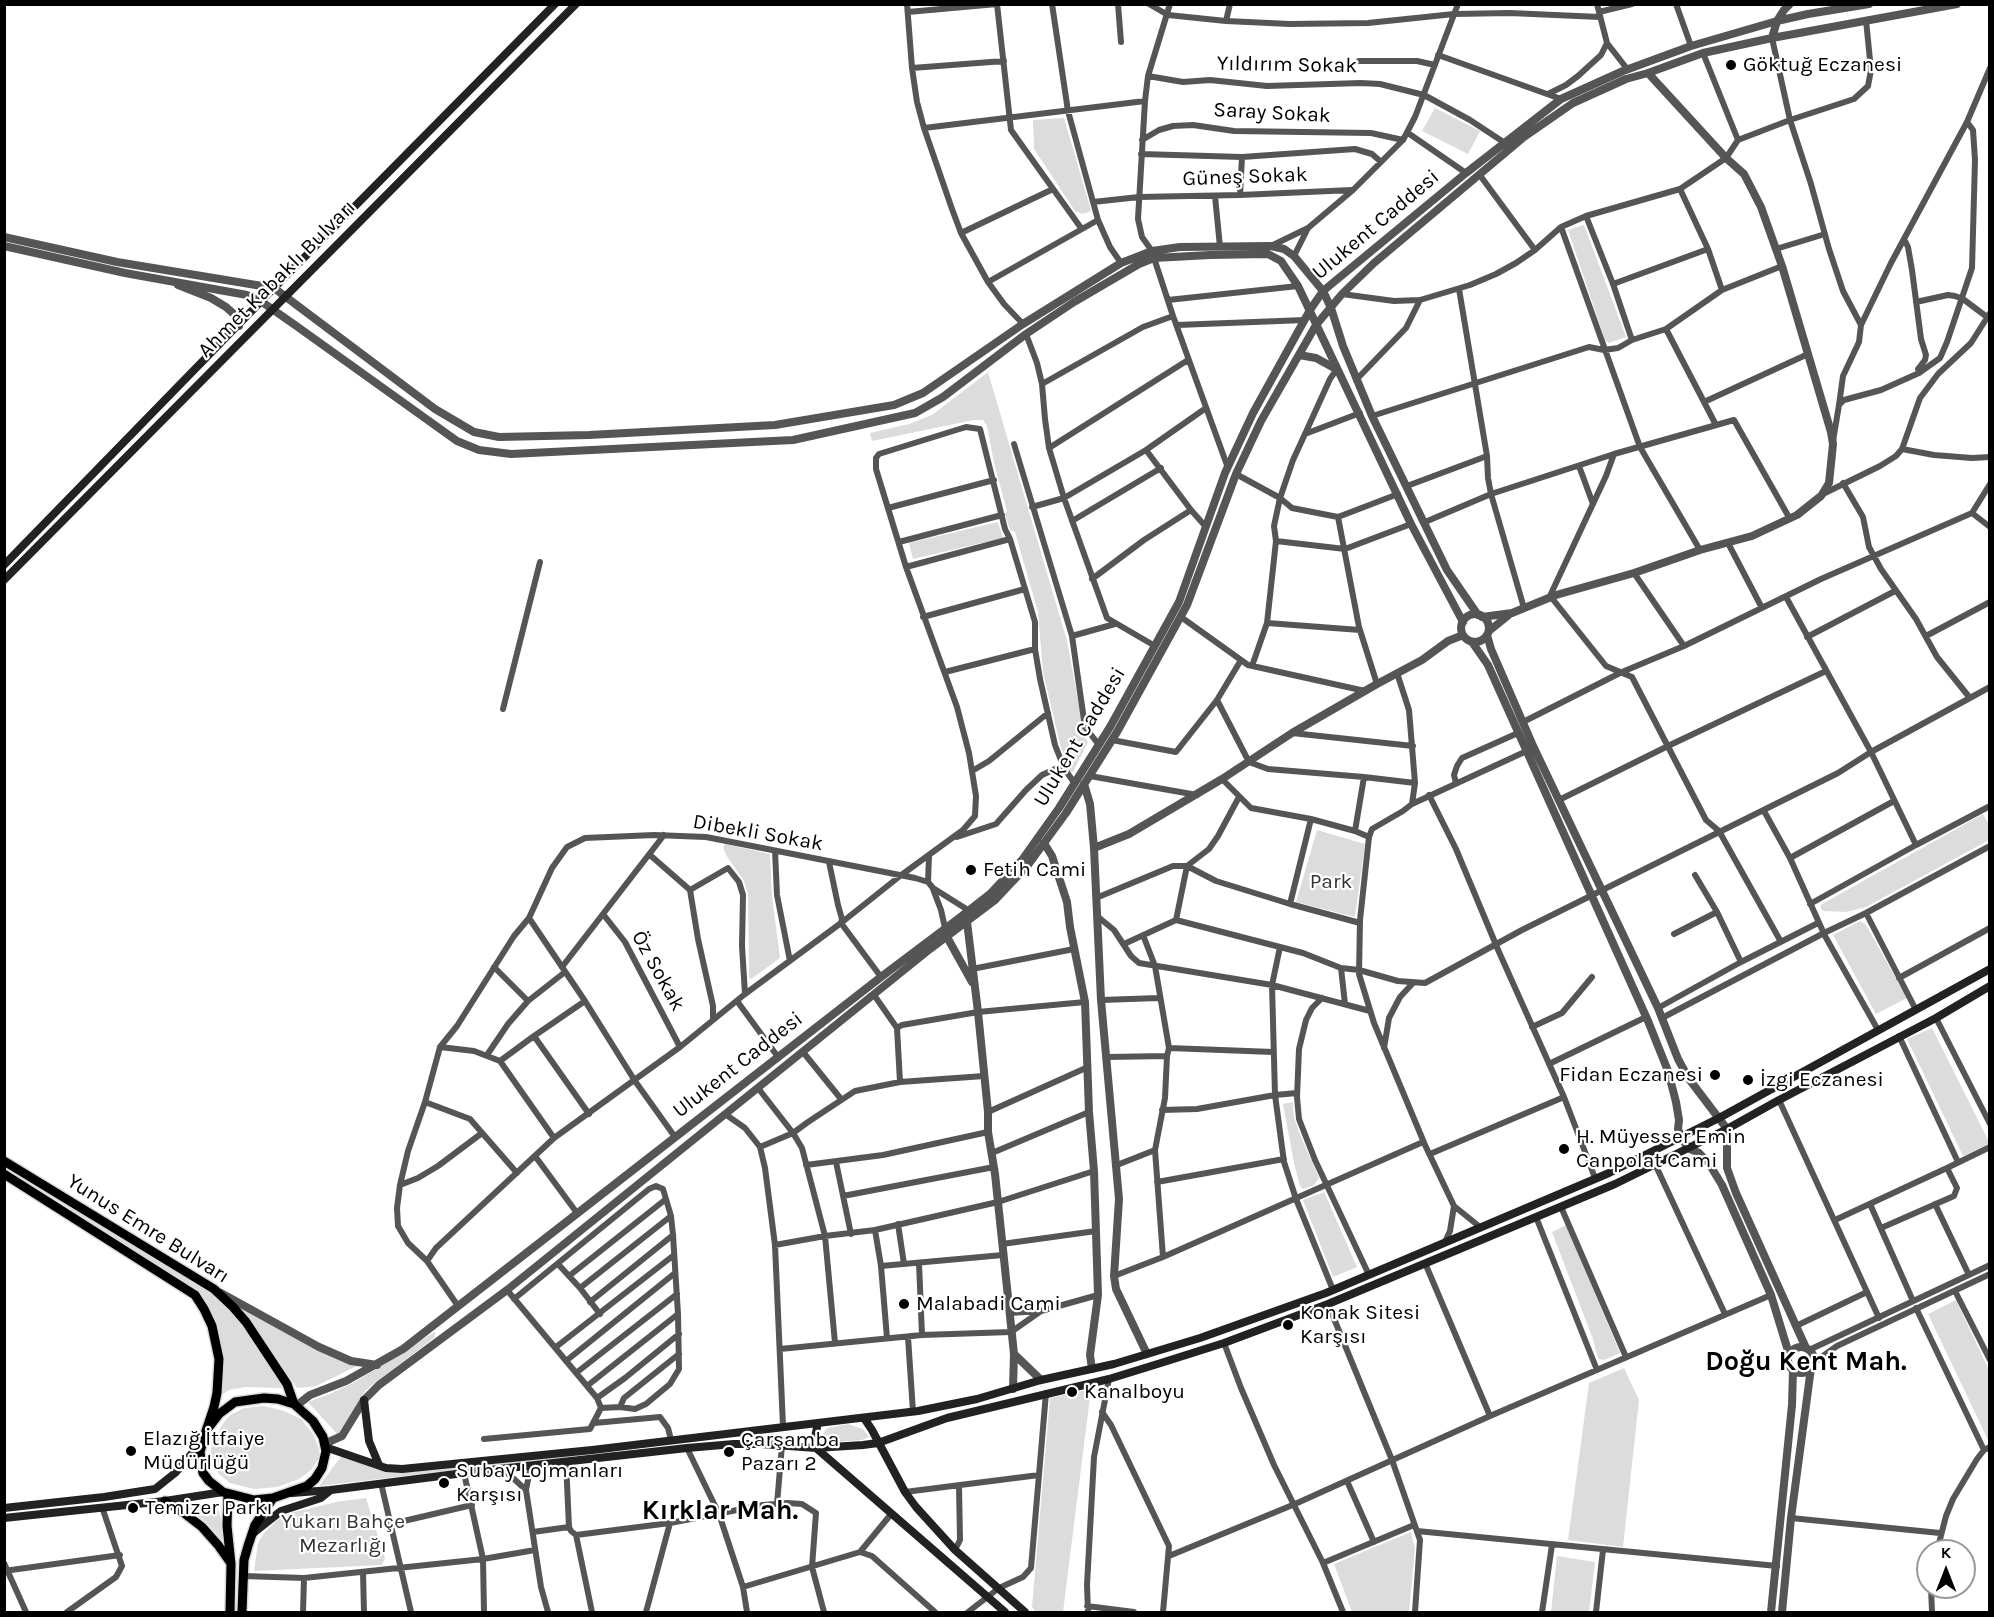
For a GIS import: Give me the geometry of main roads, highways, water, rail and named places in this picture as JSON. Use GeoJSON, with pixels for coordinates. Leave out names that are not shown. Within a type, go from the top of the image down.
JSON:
{"type":"FeatureCollection","features":[{"type":"Feature","properties":{"kind":"main road","name":"Ahmet Kabaklı Bulvarı"},"geometry":{"type":"LineString","coordinates":[[4,565],[555,4]]}},
{"type":"Feature","properties":{"kind":"main road","name":"Ahmet Kabaklı Bulvarı"},"geometry":{"type":"LineString","coordinates":[[4,580],[576,4]]}},
{"type":"Feature","properties":{"kind":"main road"},"geometry":{"type":"LineString","coordinates":[[325,1445],[386,1468],[402,1469],[592,1450],[913,1412],[977,1399],[1041,1380],[1147,1354],[1200,1338],[1333,1290],[1595,1178],[1719,1118],[1989,969]]}},
{"type":"Feature","properties":{"kind":"main road"},"geometry":{"type":"LineString","coordinates":[[291,1493],[734,1444],[816,1448],[850,1447],[878,1443],[947,1418],[1109,1379],[1224,1343],[1328,1304],[1615,1184],[1727,1129],[1936,1018],[1989,986]]}},
{"type":"Feature","properties":{"kind":"main road","name":"Yunus Emre Bulvarı"},"geometry":{"type":"LineString","coordinates":[[4,1161],[214,1289],[246,1322],[287,1384],[295,1405]]}},
{"type":"Feature","properties":{"kind":"main road"},"geometry":{"type":"LineString","coordinates":[[4,1174],[195,1295],[212,1326],[219,1359],[217,1393],[201,1442],[175,1473],[155,1489],[4,1508]]}},
{"type":"Feature","properties":{"kind":"main road"},"geometry":{"type":"LineString","coordinates":[[201,1442],[200,1452],[204,1473],[209,1481],[226,1493],[254,1500],[273,1498],[307,1486],[322,1468],[325,1445],[313,1421],[295,1405],[278,1399],[264,1398],[235,1402],[219,1414],[206,1431]]}},
{"type":"Feature","properties":{"kind":"main road"},"geometry":{"type":"LineString","coordinates":[[364,1400],[369,1441],[379,1465]]}},
{"type":"Feature","properties":{"kind":"main road"},"geometry":{"type":"LineString","coordinates":[[864,1418],[905,1492],[929,1522],[955,1550],[1025,1612]]}},
{"type":"Feature","properties":{"kind":"main road"},"geometry":{"type":"LineString","coordinates":[[818,1423],[815,1437],[816,1448],[1005,1612]]}},
{"type":"Feature","properties":{"kind":"main road"},"geometry":{"type":"LineString","coordinates":[[251,1535],[281,1511],[321,1498],[331,1490]]}},
{"type":"Feature","properties":{"kind":"main road"},"geometry":{"type":"LineString","coordinates":[[4,1518],[226,1493]]}},
{"type":"Feature","properties":{"kind":"main road"},"geometry":{"type":"LineString","coordinates":[[226,1493],[231,1564],[230,1612]]}},
{"type":"Feature","properties":{"kind":"main road"},"geometry":{"type":"LineString","coordinates":[[242,1612],[244,1560],[255,1525],[273,1498]]}},
{"type":"Feature","properties":{"kind":"main road"},"geometry":{"type":"LineString","coordinates":[[165,1501],[202,1527],[231,1564]]}},
{"type":"Feature","properties":{"kind":"place","name":"Göktuğ Eczanesi"},"geometry":{"type":"Point","coordinates":[1731,65]}},
{"type":"Feature","properties":{"kind":"place","name":"Fetih Cami"},"geometry":{"type":"Point","coordinates":[971,870]}},
{"type":"Feature","properties":{"kind":"place","name":"Fidan Eczanesi"},"geometry":{"type":"Point","coordinates":[1715,1075]}},
{"type":"Feature","properties":{"kind":"place","name":"İzgi Eczanesi"},"geometry":{"type":"Point","coordinates":[1748,1080]}},
{"type":"Feature","properties":{"kind":"place","name":"H. Müyesser Emin Canpolat Cami"},"geometry":{"type":"Point","coordinates":[1564,1149]}},
{"type":"Feature","properties":{"kind":"place","name":"Malabadi Cami"},"geometry":{"type":"Point","coordinates":[904,1304]}},
{"type":"Feature","properties":{"kind":"place","name":"Konak Sitesi Karşısı"},"geometry":{"type":"Point","coordinates":[1288,1325]}},
{"type":"Feature","properties":{"kind":"place","name":"Kanalboyu"},"geometry":{"type":"Point","coordinates":[1072,1392]}},
{"type":"Feature","properties":{"kind":"place","name":"Elazığ İtfaiye Müdürlüğü"},"geometry":{"type":"Point","coordinates":[131,1451]}},
{"type":"Feature","properties":{"kind":"place","name":"Çarşamba Pazarı 2"},"geometry":{"type":"Point","coordinates":[729,1452]}},
{"type":"Feature","properties":{"kind":"place","name":"Subay Lojmanları Karşısı"},"geometry":{"type":"Point","coordinates":[444,1483]}},
{"type":"Feature","properties":{"kind":"place","name":"Temizer Parkı"},"geometry":{"type":"Point","coordinates":[133,1508]}},
{"type":"Feature","properties":{"kind":"district","name":"Doğu Kent Mah."},"geometry":{"type":"Point","coordinates":[1806,1362]}},
{"type":"Feature","properties":{"kind":"district","name":"Kırklar Mah."},"geometry":{"type":"Point","coordinates":[720,1511]}},
{"type":"Feature","properties":{"kind":"park label","name":"Park"},"geometry":{"type":"Point","coordinates":[1331,882]}},
{"type":"Feature","properties":{"kind":"park label","name":"Yukarı Bahçe Mezarlığı"},"geometry":{"type":"Point","coordinates":[343,1534]}}]}
